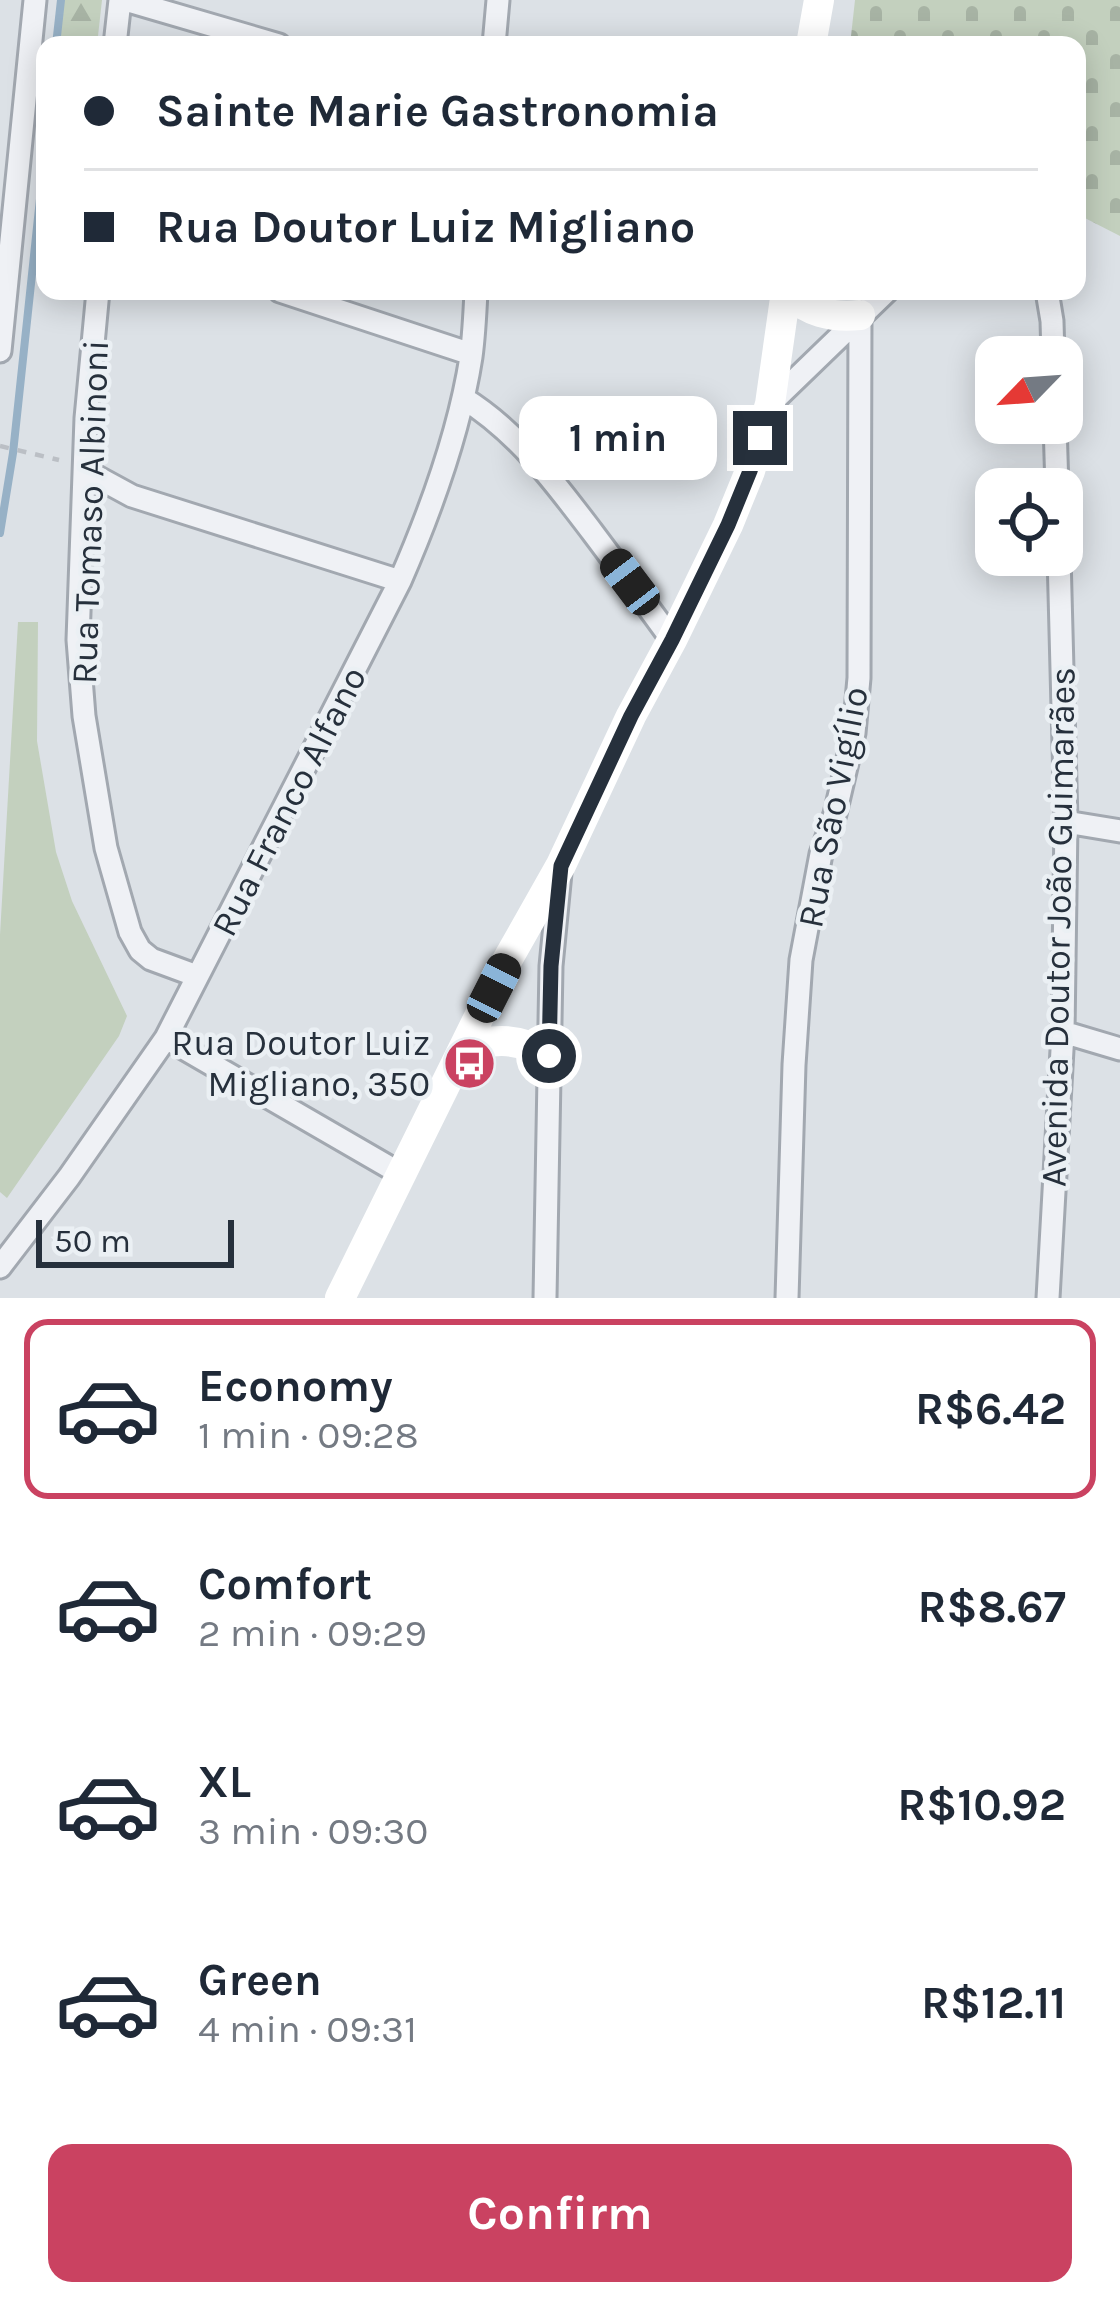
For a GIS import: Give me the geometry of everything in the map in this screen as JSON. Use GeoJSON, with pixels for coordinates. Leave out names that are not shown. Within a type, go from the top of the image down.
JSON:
{"type":"FeatureCollection","features":[{"type":"Feature","properties":{"kind":"main road"},"geometry":{"type":"LineString","coordinates":[[813,36],[819,0]]}},
{"type":"Feature","properties":{"kind":"main road"},"geometry":{"type":"LineString","coordinates":[[340,1298],[506,964],[561,866],[735,507],[770,404],[785,300]]}},
{"type":"Feature","properties":{"kind":"main road"},"geometry":{"type":"LineString","coordinates":[[798,300],[830,316],[860,315]]}},
{"type":"Feature","properties":{"kind":"main road"},"geometry":{"type":"LineString","coordinates":[[463,1049],[509,1040],[549,1056]]}},
{"type":"Feature","properties":{"kind":"street"},"geometry":{"type":"LineString","coordinates":[[0,351],[34,0]]}},
{"type":"Feature","properties":{"kind":"street"},"geometry":{"type":"LineString","coordinates":[[116,36],[122,0],[248,36]]}},
{"type":"Feature","properties":{"kind":"street"},"geometry":{"type":"LineString","coordinates":[[495,36],[498,0]]}},
{"type":"Feature","properties":{"kind":"street","name":"Rua Tomaso Albinoni"},"geometry":{"type":"LineString","coordinates":[[97,300],[86,418],[78,640],[83,716],[106,848],[130,932],[140,950],[197,976]]}},
{"type":"Feature","properties":{"kind":"street"},"geometry":{"type":"LineString","coordinates":[[307,300],[472,354]]}},
{"type":"Feature","properties":{"kind":"street","name":"Rua Franco Alfano"},"geometry":{"type":"LineString","coordinates":[[0,1267],[166,1038],[400,581],[430,512],[463,398],[475,300]]}},
{"type":"Feature","properties":{"kind":"street"},"geometry":{"type":"LineString","coordinates":[[770,404],[876,300]]}},
{"type":"Feature","properties":{"kind":"street"},"geometry":{"type":"LineString","coordinates":[[1048,300],[1052,336]]}},
{"type":"Feature","properties":{"kind":"street","name":"Rua São Vigílio"},"geometry":{"type":"LineString","coordinates":[[787,1298],[801,960],[821,854],[854,733],[859,678],[860,315]]}},
{"type":"Feature","properties":{"kind":"street"},"geometry":{"type":"LineString","coordinates":[[463,398],[501,423],[562,491],[672,640]]}},
{"type":"Feature","properties":{"kind":"street"},"geometry":{"type":"LineString","coordinates":[[86,471],[133,496],[400,581]]}},
{"type":"Feature","properties":{"kind":"street","name":"Avenida Doutor João Guimarães"},"geometry":{"type":"LineString","coordinates":[[1054,1296],[1066,822],[1060,576]]}},
{"type":"Feature","properties":{"kind":"street"},"geometry":{"type":"LineString","coordinates":[[1066,822],[1120,831]]}},
{"type":"Feature","properties":{"kind":"street"},"geometry":{"type":"LineString","coordinates":[[545,1298],[551,966],[561,866]]}},
{"type":"Feature","properties":{"kind":"street"},"geometry":{"type":"LineString","coordinates":[[1064,1032],[1120,1049]]}},
{"type":"Feature","properties":{"kind":"street"},"geometry":{"type":"LineString","coordinates":[[166,1038],[401,1174]]}},
{"type":"Feature","properties":{"kind":"path"},"geometry":{"type":"LineString","coordinates":[[2,447],[52,458]]}},
{"type":"Feature","properties":{"kind":"green space"},"geometry":{"type":"Polygon","coordinates":[[[63,0],[102,0],[98,36],[57,36],[63,0]]]}},
{"type":"Feature","properties":{"kind":"green space"},"geometry":{"type":"Polygon","coordinates":[[[855,0],[1120,0],[1120,236],[1086,219],[1086,36],[851,36],[855,0]]]}},
{"type":"Feature","properties":{"kind":"green space"},"geometry":{"type":"Polygon","coordinates":[[[18,622],[38,622],[37,741],[56,852],[72,901],[127,1016],[119,1036],[7,1198],[0,1192],[0,935],[18,622]]]}},
{"type":"Feature","properties":{"kind":"waterway"},"geometry":{"type":"LineString","coordinates":[[57,36],[61,0]]}},
{"type":"Feature","properties":{"kind":"waterway"},"geometry":{"type":"LineString","coordinates":[[0,533],[36,237]]}},
{"type":"Feature","properties":{"kind":"place","name":"Rua Doutor Luiz Migliano, 350"},"geometry":{"type":"Point","coordinates":[469,1063]}},
{"type":"Feature","properties":{"kind":"route"},"geometry":{"type":"LineString","coordinates":[[549,1056],[551,966],[561,866],[728,525],[760,438]]}}]}
